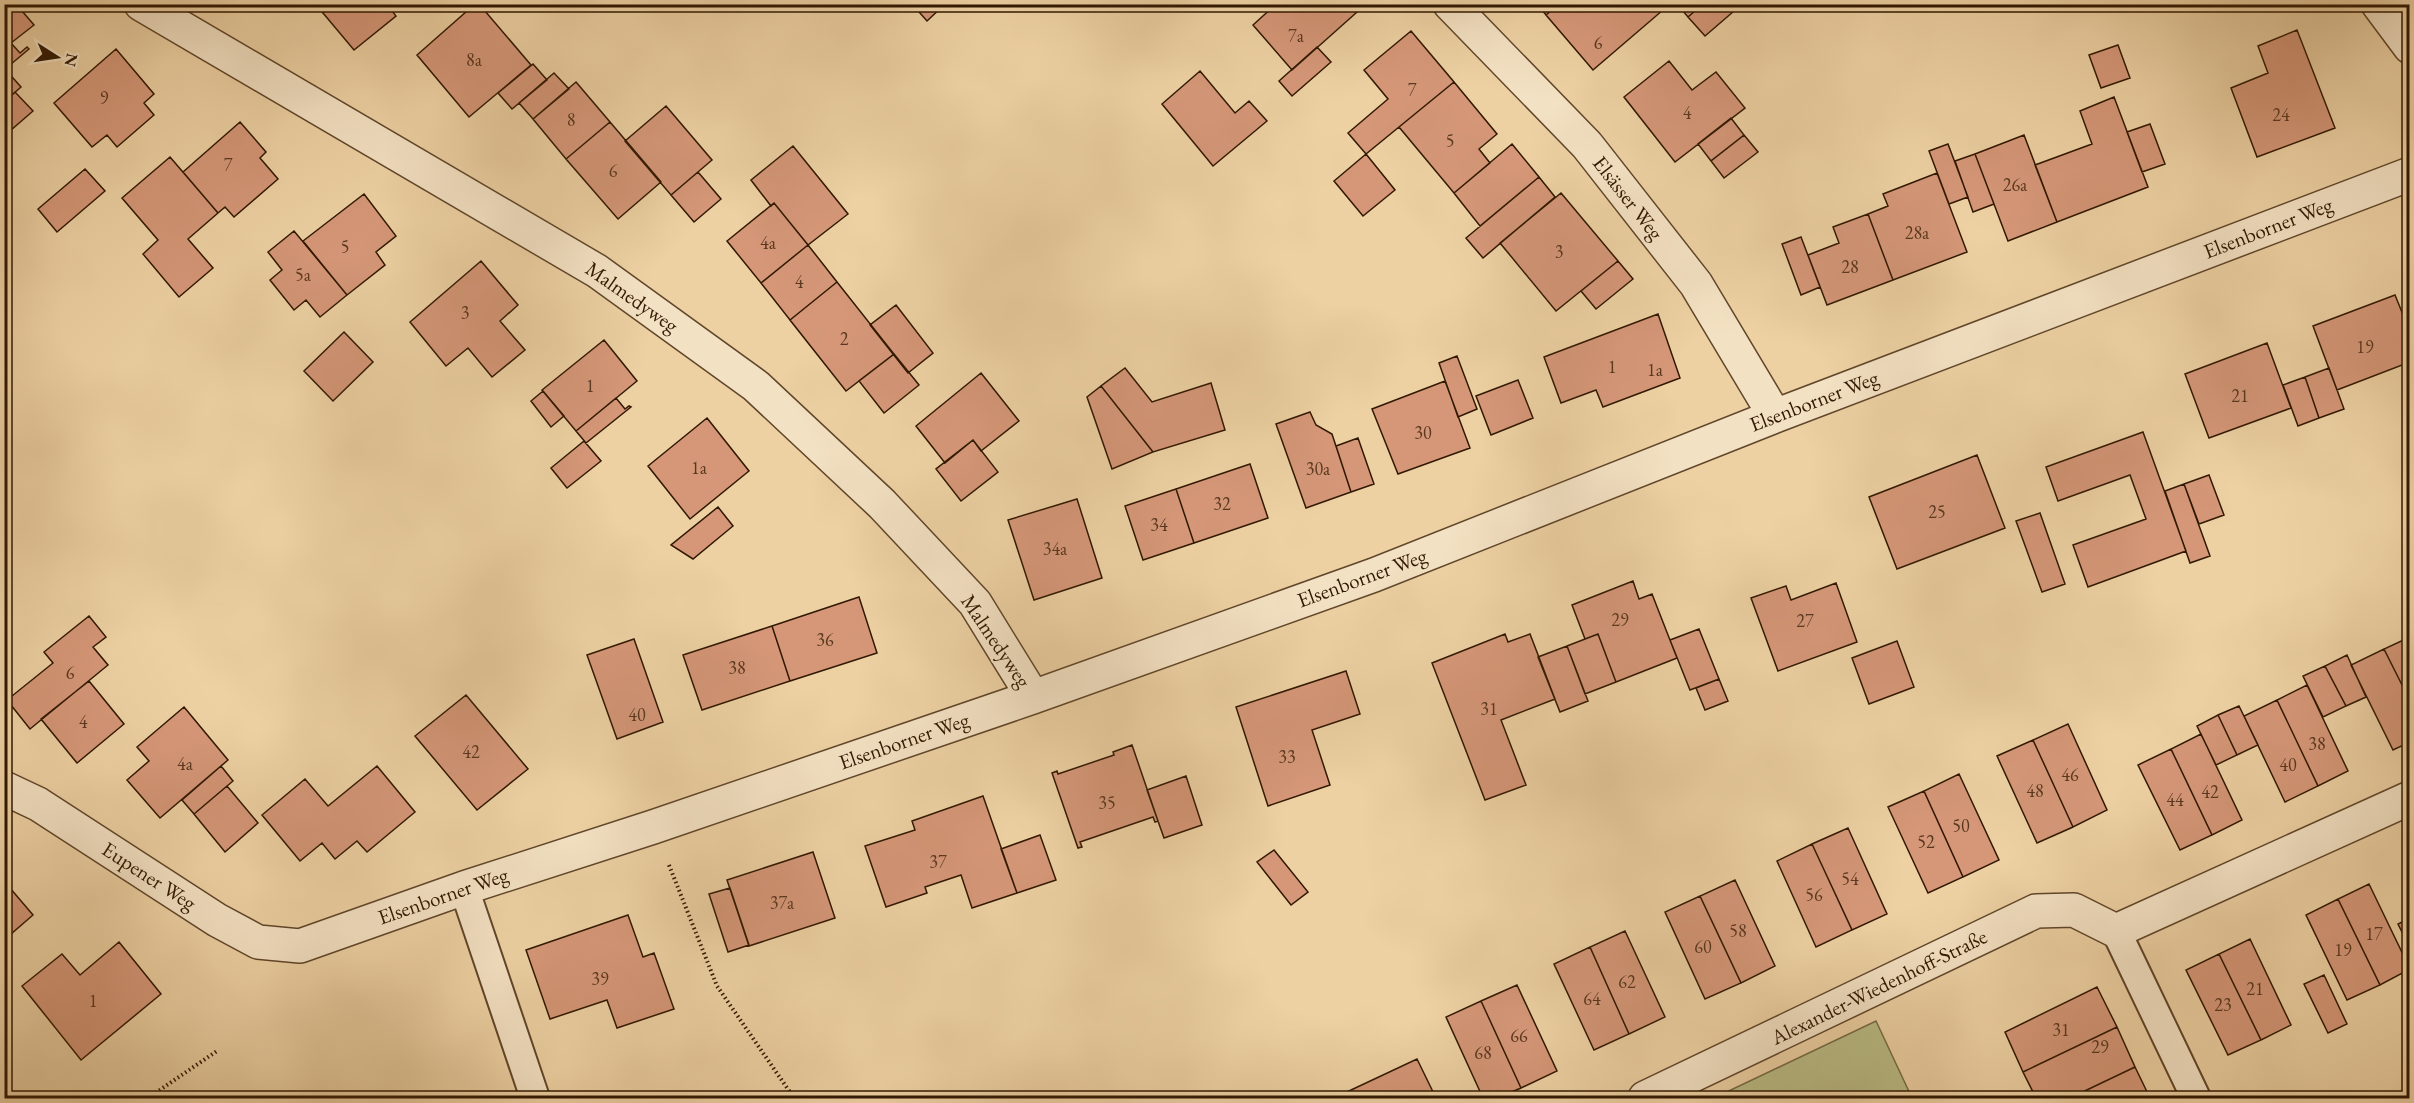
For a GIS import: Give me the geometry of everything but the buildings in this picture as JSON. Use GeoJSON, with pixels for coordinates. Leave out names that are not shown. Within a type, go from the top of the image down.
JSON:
{"type":"FeatureCollection","features":[{"type":"Feature","properties":{"kind":"street","name":"Malmedyweg"},"geometry":{"type":"LineString","coordinates":[[141,4],[597,271],[756,386],[882,504],[975,603],[1033,697]]}},
{"type":"Feature","properties":{"kind":"street","name":"Elsässer Weg"},"geometry":{"type":"LineString","coordinates":[[1450,4],[1594,154],[1696,284],[1775,416]]}},
{"type":"Feature","properties":{"kind":"street"},"geometry":{"type":"LineString","coordinates":[[2378,4],[2409,47]]}},
{"type":"Feature","properties":{"kind":"street","name":"Elsenborner Weg"},"geometry":{"type":"LineString","coordinates":[[300,946],[464,888],[653,827],[1033,697],[1374,575],[1775,416],[2409,174]]}},
{"type":"Feature","properties":{"kind":"street","name":"Eupener Weg"},"geometry":{"type":"LineString","coordinates":[[4,788],[39,804],[217,920],[258,942],[300,946]]}},
{"type":"Feature","properties":{"kind":"street"},"geometry":{"type":"LineString","coordinates":[[2116,931],[2409,798]]}},
{"type":"Feature","properties":{"kind":"street","name":"Alexander-Wiedenhoff-Straße"},"geometry":{"type":"LineString","coordinates":[[1645,1098],[2036,911],[2074,910],[2116,931]]}},
{"type":"Feature","properties":{"kind":"lane"},"geometry":{"type":"LineString","coordinates":[[464,888],[535,1098]]}},
{"type":"Feature","properties":{"kind":"lane"},"geometry":{"type":"LineString","coordinates":[[2116,931],[2196,1098]]}},
{"type":"Feature","properties":{"kind":"path"},"geometry":{"type":"LineString","coordinates":[[653,827],[717,986],[794,1098]]}},
{"type":"Feature","properties":{"kind":"path"},"geometry":{"type":"LineString","coordinates":[[148,1098],[218,1051]]}},
{"type":"Feature","properties":{"kind":"green space"},"geometry":{"type":"Polygon","coordinates":[[[1876,1021],[1912,1098],[1714,1098],[1876,1021]]]}}]}
